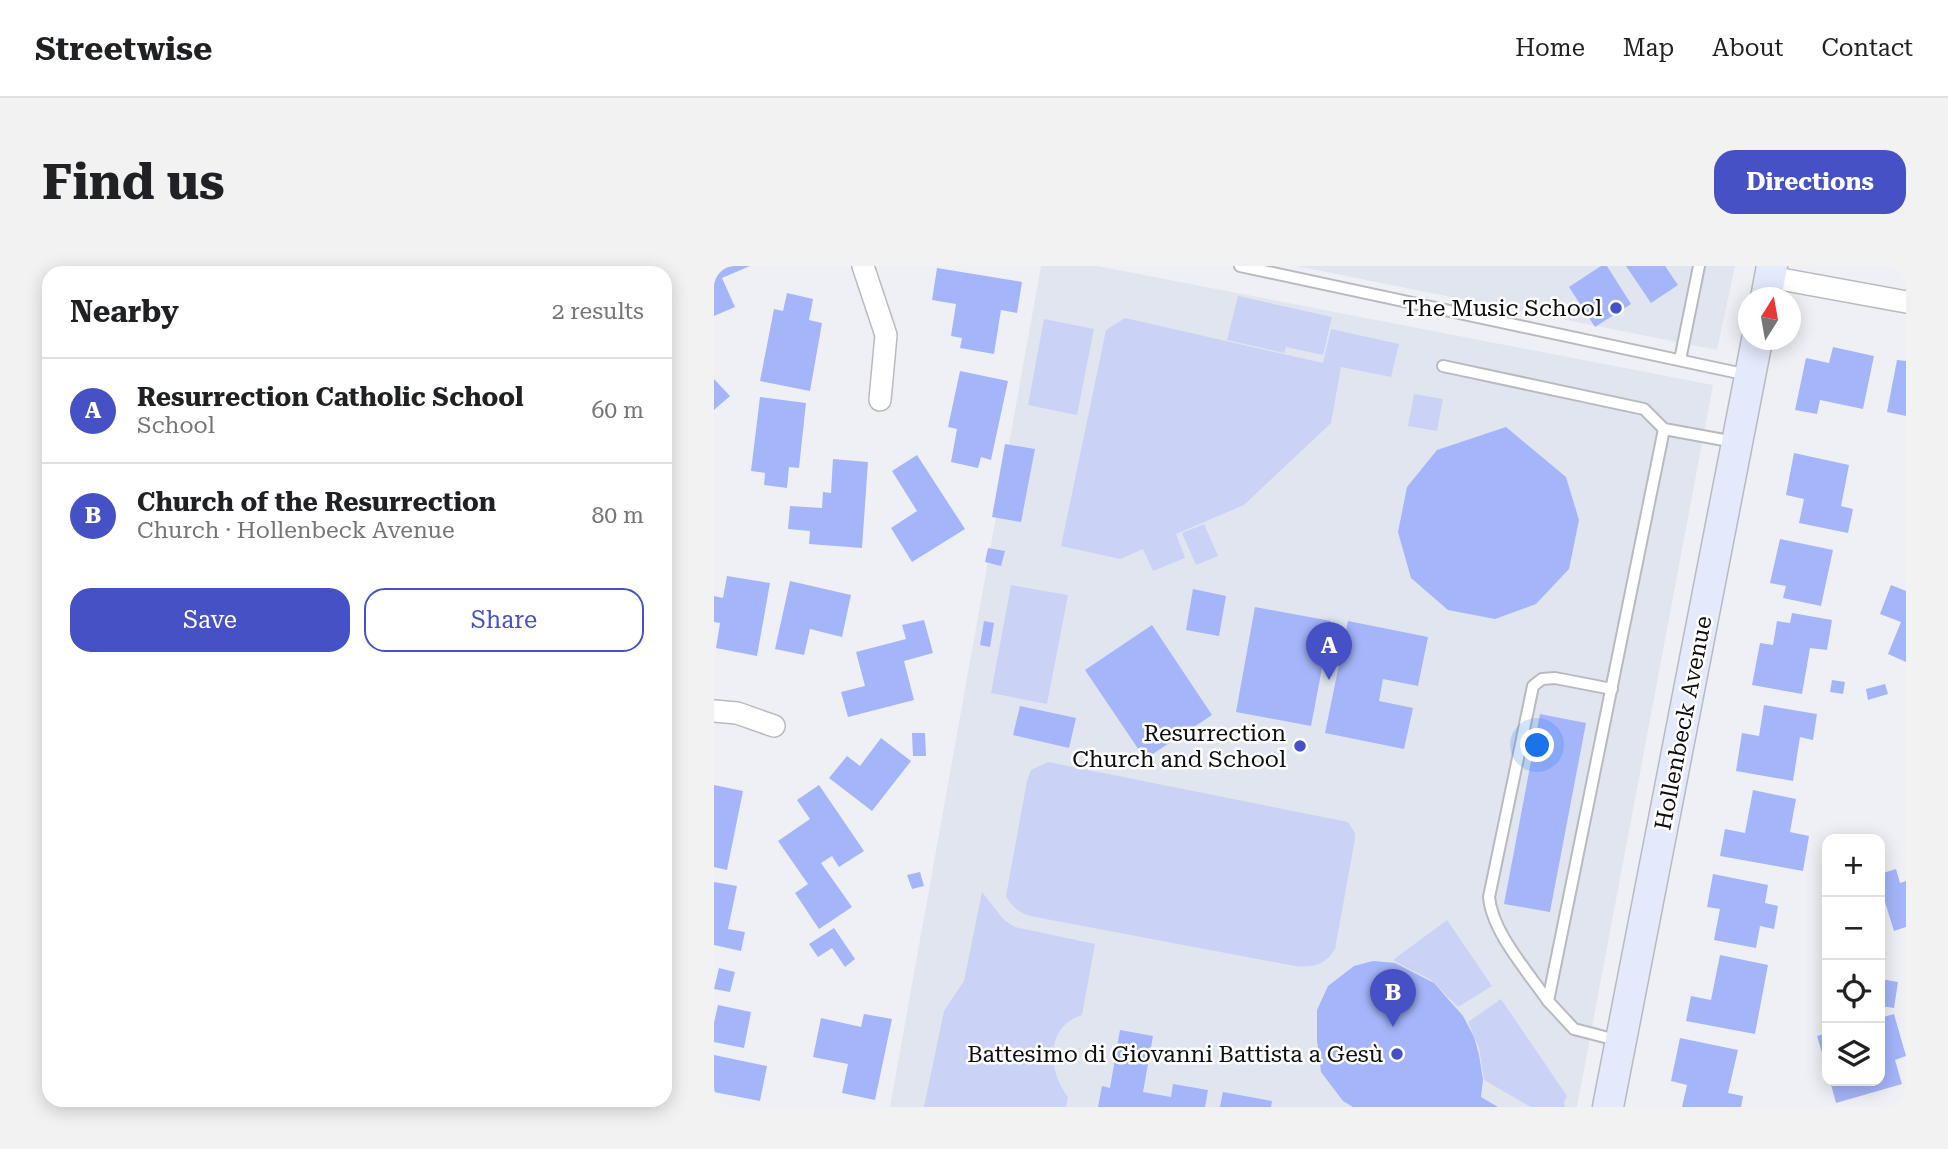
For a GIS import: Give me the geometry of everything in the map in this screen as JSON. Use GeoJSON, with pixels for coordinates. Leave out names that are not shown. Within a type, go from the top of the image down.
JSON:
{"type":"FeatureCollection","features":[{"type":"Feature","properties":{"kind":"street"},"geometry":{"type":"LineString","coordinates":[[863,266],[886,335],[880,400]]}},
{"type":"Feature","properties":{"kind":"street"},"geometry":{"type":"LineString","coordinates":[[1769,280],[1906,302]]}},
{"type":"Feature","properties":{"kind":"street","name":"Hollenbeck Avenue"},"geometry":{"type":"LineString","coordinates":[[1608,1107],[1756,350]]}},
{"type":"Feature","properties":{"kind":"street"},"geometry":{"type":"LineString","coordinates":[[714,711],[737,713],[774,726]]}},
{"type":"Feature","properties":{"kind":"lane"},"geometry":{"type":"LineString","coordinates":[[1240,266],[1751,376]]}},
{"type":"Feature","properties":{"kind":"lane"},"geometry":{"type":"LineString","coordinates":[[1680,360],[1699,266]]}},
{"type":"Feature","properties":{"kind":"lane"},"geometry":{"type":"LineString","coordinates":[[1443,366],[1644,409],[1664,429],[1738,442]]}},
{"type":"Feature","properties":{"kind":"lane"},"geometry":{"type":"LineString","coordinates":[[1548,1001],[1664,429]]}},
{"type":"Feature","properties":{"kind":"lane"},"geometry":{"type":"LineString","coordinates":[[1612,689],[1555,678],[1542,679],[1533,686],[1489,897],[1490,910],[1497,926],[1548,1001],[1574,1029],[1621,1041]]}},
{"type":"Feature","properties":{"kind":"shaded area","name":"Resurrection Church and School"},"geometry":{"type":"Polygon","coordinates":[[[1041,266],[1097,266],[1713,385],[1577,1107],[890,1107],[1041,266]]]}},
{"type":"Feature","properties":{"kind":"shaded area","name":"The Music School"},"geometry":{"type":"Polygon","coordinates":[[[1296,266],[1735,266],[1717,350],[1296,266]]]}},
{"type":"Feature","properties":{"kind":"shaded area"},"geometry":{"type":"Polygon","coordinates":[[[1238,296],[1332,317],[1323,355],[1286,347],[1284,353],[1227,340],[1238,296]]]}},
{"type":"Feature","properties":{"kind":"shaded area"},"geometry":{"type":"Polygon","coordinates":[[[1125,318],[1323,363],[1331,329],[1399,344],[1391,377],[1341,367],[1331,423],[1244,505],[1176,534],[1185,558],[1153,571],[1143,549],[1120,559],[1061,546],[1106,330],[1125,318]]]}},
{"type":"Feature","properties":{"kind":"shaded area"},"geometry":{"type":"Polygon","coordinates":[[[1044,319],[1094,329],[1077,415],[1028,405],[1044,319]]]}},
{"type":"Feature","properties":{"kind":"shaded area"},"geometry":{"type":"Polygon","coordinates":[[[1414,394],[1443,399],[1437,431],[1408,426],[1414,394]]]}},
{"type":"Feature","properties":{"kind":"shaded area"},"geometry":{"type":"Polygon","coordinates":[[[1204,524],[1218,556],[1196,565],[1182,533],[1204,524]]]}},
{"type":"Feature","properties":{"kind":"shaded area"},"geometry":{"type":"Polygon","coordinates":[[[1011,585],[1068,595],[1047,704],[991,693],[1011,585]]]}},
{"type":"Feature","properties":{"kind":"shaded area"},"geometry":{"type":"Polygon","coordinates":[[[1048,762],[1348,822],[1355,833],[1355,839],[1335,949],[1327,959],[1318,964],[1295,966],[1030,916],[1019,911],[1006,896],[1027,781],[1031,770],[1048,762]]]}},
{"type":"Feature","properties":{"kind":"shaded area"},"geometry":{"type":"Polygon","coordinates":[[[982,892],[1004,920],[1015,927],[1095,944],[1082,1015],[1061,1029],[1053,1050],[1056,1074],[1068,1097],[1066,1107],[924,1107],[944,1011],[964,981],[982,892]]]}},
{"type":"Feature","properties":{"kind":"shaded area"},"geometry":{"type":"Polygon","coordinates":[[[1447,920],[1492,986],[1458,1007],[1431,980],[1393,960],[1447,920]]]}},
{"type":"Feature","properties":{"kind":"shaded area"},"geometry":{"type":"Polygon","coordinates":[[[1501,999],[1567,1096],[1565,1107],[1531,1107],[1484,1080],[1479,1048],[1468,1022],[1501,999]]]}},
{"type":"Feature","properties":{"kind":"building"},"geometry":{"type":"Polygon","coordinates":[[[714,266],[750,266],[722,278],[735,307],[714,316],[714,266]]]}},
{"type":"Feature","properties":{"kind":"building"},"geometry":{"type":"Polygon","coordinates":[[[1601,266],[1607,266],[1631,304],[1595,327],[1569,287],[1601,266]]]}},
{"type":"Feature","properties":{"kind":"building"},"geometry":{"type":"Polygon","coordinates":[[[1626,266],[1665,266],[1678,285],[1651,303],[1626,266]]]}},
{"type":"Feature","properties":{"kind":"building"},"geometry":{"type":"Polygon","coordinates":[[[937,268],[1022,282],[1017,313],[1001,310],[994,354],[960,348],[962,338],[951,336],[956,304],[932,300],[937,268]]]}},
{"type":"Feature","properties":{"kind":"building"},"geometry":{"type":"Polygon","coordinates":[[[787,293],[813,299],[809,320],[822,323],[810,391],[760,381],[774,309],[783,311],[787,293]]]}},
{"type":"Feature","properties":{"kind":"building"},"geometry":{"type":"Polygon","coordinates":[[[1833,347],[1874,356],[1863,409],[1820,400],[1817,414],[1795,410],[1806,358],[1829,363],[1833,347]]]}},
{"type":"Feature","properties":{"kind":"building"},"geometry":{"type":"Polygon","coordinates":[[[1897,360],[1906,361],[1906,416],[1887,412],[1897,360]]]}},
{"type":"Feature","properties":{"kind":"building"},"geometry":{"type":"Polygon","coordinates":[[[960,371],[1008,381],[991,460],[981,457],[978,468],[951,462],[957,429],[948,427],[960,371]]]}},
{"type":"Feature","properties":{"kind":"building"},"geometry":{"type":"Polygon","coordinates":[[[714,379],[730,396],[714,410],[714,379]]]}},
{"type":"Feature","properties":{"kind":"building"},"geometry":{"type":"Polygon","coordinates":[[[760,397],[806,403],[799,468],[789,467],[787,488],[764,485],[765,473],[751,471],[760,397]]]}},
{"type":"Feature","properties":{"kind":"building"},"geometry":{"type":"Polygon","coordinates":[[[1506,427],[1566,477],[1579,520],[1569,569],[1536,604],[1495,619],[1448,610],[1411,578],[1398,532],[1407,487],[1437,450],[1506,427]]]}},
{"type":"Feature","properties":{"kind":"building"},"geometry":{"type":"Polygon","coordinates":[[[1005,444],[1035,449],[1021,522],[992,517],[1005,444]]]}},
{"type":"Feature","properties":{"kind":"building"},"geometry":{"type":"Polygon","coordinates":[[[1794,453],[1849,465],[1841,506],[1853,509],[1848,533],[1799,523],[1804,499],[1786,495],[1794,453]]]}},
{"type":"Feature","properties":{"kind":"building"},"geometry":{"type":"Polygon","coordinates":[[[917,455],[965,529],[912,562],[891,528],[917,511],[892,471],[917,455]]]}},
{"type":"Feature","properties":{"kind":"building"},"geometry":{"type":"Polygon","coordinates":[[[833,459],[868,462],[862,548],[809,544],[810,531],[788,529],[790,506],[822,508],[823,492],[831,493],[833,459]]]}},
{"type":"Feature","properties":{"kind":"building"},"geometry":{"type":"Polygon","coordinates":[[[1780,539],[1833,550],[1821,606],[1783,598],[1786,586],[1770,583],[1780,539]]]}},
{"type":"Feature","properties":{"kind":"building"},"geometry":{"type":"Polygon","coordinates":[[[988,548],[1005,551],[1001,566],[985,562],[988,548]]]}},
{"type":"Feature","properties":{"kind":"building"},"geometry":{"type":"Polygon","coordinates":[[[727,576],[770,583],[757,656],[716,648],[720,623],[714,622],[714,596],[723,598],[727,576]]]}},
{"type":"Feature","properties":{"kind":"building"},"geometry":{"type":"Polygon","coordinates":[[[790,581],[851,595],[842,637],[810,629],[804,655],[775,649],[790,581]]]}},
{"type":"Feature","properties":{"kind":"building"},"geometry":{"type":"Polygon","coordinates":[[[1891,585],[1906,591],[1906,662],[1888,654],[1901,622],[1880,614],[1891,585]]]}},
{"type":"Feature","properties":{"kind":"building"},"geometry":{"type":"Polygon","coordinates":[[[1193,589],[1226,596],[1219,636],[1186,630],[1193,589]]]}},
{"type":"Feature","properties":{"kind":"building"},"geometry":{"type":"Polygon","coordinates":[[[1255,607],[1331,621],[1311,726],[1236,712],[1255,607]]]}},
{"type":"Feature","properties":{"kind":"building"},"geometry":{"type":"Polygon","coordinates":[[[1792,613],[1832,620],[1827,650],[1810,648],[1802,694],[1752,685],[1760,643],[1773,645],[1777,621],[1790,623],[1792,613]]]}},
{"type":"Feature","properties":{"kind":"building"},"geometry":{"type":"Polygon","coordinates":[[[924,620],[933,653],[904,661],[914,700],[848,717],[841,692],[865,686],[856,652],[906,639],[902,625],[924,620]]]}},
{"type":"Feature","properties":{"kind":"building"},"geometry":{"type":"Polygon","coordinates":[[[984,621],[994,623],[990,647],[980,645],[984,621]]]}},
{"type":"Feature","properties":{"kind":"building"},"geometry":{"type":"Polygon","coordinates":[[[1348,621],[1428,637],[1418,686],[1383,679],[1379,701],[1413,708],[1404,749],[1325,733],[1348,621]]]}},
{"type":"Feature","properties":{"kind":"building"},"geometry":{"type":"Polygon","coordinates":[[[1152,625],[1212,715],[1145,759],[1085,670],[1152,625]]]}},
{"type":"Feature","properties":{"kind":"building"},"geometry":{"type":"Polygon","coordinates":[[[1832,680],[1845,682],[1843,694],[1830,692],[1832,680]]]}},
{"type":"Feature","properties":{"kind":"building"},"geometry":{"type":"Polygon","coordinates":[[[1885,684],[1888,694],[1868,700],[1866,689],[1885,684]]]}},
{"type":"Feature","properties":{"kind":"building"},"geometry":{"type":"Polygon","coordinates":[[[1764,705],[1817,714],[1813,740],[1800,737],[1793,781],[1736,771],[1742,733],[1759,736],[1764,705]]]}},
{"type":"Feature","properties":{"kind":"building"},"geometry":{"type":"Polygon","coordinates":[[[1020,706],[1076,718],[1069,748],[1013,735],[1020,706]]]}},
{"type":"Feature","properties":{"kind":"building"},"geometry":{"type":"Polygon","coordinates":[[[1540,714],[1586,723],[1550,912],[1504,904],[1540,714]]]}},
{"type":"Feature","properties":{"kind":"building"},"geometry":{"type":"Polygon","coordinates":[[[912,733],[925,733],[926,756],[913,756],[912,733]]]}},
{"type":"Feature","properties":{"kind":"building"},"geometry":{"type":"Polygon","coordinates":[[[881,738],[911,761],[872,811],[829,778],[847,756],[860,766],[881,738]]]}},
{"type":"Feature","properties":{"kind":"building"},"geometry":{"type":"Polygon","coordinates":[[[714,785],[743,791],[727,870],[714,867],[714,785]]]}},
{"type":"Feature","properties":{"kind":"building"},"geometry":{"type":"Polygon","coordinates":[[[819,785],[864,851],[839,867],[832,856],[821,863],[852,907],[819,929],[795,893],[808,884],[778,841],[810,819],[797,800],[819,785]]]}},
{"type":"Feature","properties":{"kind":"building"},"geometry":{"type":"Polygon","coordinates":[[[1753,790],[1796,799],[1790,832],[1809,836],[1803,871],[1720,856],[1725,829],[1745,833],[1753,790]]]}},
{"type":"Feature","properties":{"kind":"building"},"geometry":{"type":"Polygon","coordinates":[[[1896,869],[1900,883],[1906,881],[1906,927],[1894,931],[1885,902],[1885,872],[1896,869]]]}},
{"type":"Feature","properties":{"kind":"building"},"geometry":{"type":"Polygon","coordinates":[[[920,872],[924,886],[912,889],[907,875],[920,872]]]}},
{"type":"Feature","properties":{"kind":"building"},"geometry":{"type":"Polygon","coordinates":[[[1713,874],[1768,885],[1765,903],[1778,906],[1774,929],[1760,926],[1756,948],[1714,940],[1720,909],[1707,907],[1713,874]]]}},
{"type":"Feature","properties":{"kind":"building"},"geometry":{"type":"Polygon","coordinates":[[[714,882],[737,886],[728,929],[745,932],[741,951],[714,945],[714,882]]]}},
{"type":"Feature","properties":{"kind":"building"},"geometry":{"type":"Polygon","coordinates":[[[834,928],[855,959],[845,967],[832,948],[818,957],[809,944],[834,928]]]}},
{"type":"Feature","properties":{"kind":"building"},"geometry":{"type":"Polygon","coordinates":[[[1720,955],[1768,965],[1755,1034],[1686,1021],[1691,996],[1711,1000],[1720,955]]]}},
{"type":"Feature","properties":{"kind":"building"},"geometry":{"type":"Polygon","coordinates":[[[1373,961],[1395,963],[1434,983],[1463,1016],[1474,1037],[1479,1055],[1483,1080],[1481,1097],[1498,1107],[1353,1107],[1343,1101],[1321,1072],[1317,1010],[1328,986],[1354,966],[1373,961]]]}},
{"type":"Feature","properties":{"kind":"building"},"geometry":{"type":"Polygon","coordinates":[[[719,968],[735,972],[730,992],[714,989],[719,968]]]}},
{"type":"Feature","properties":{"kind":"building"},"geometry":{"type":"Polygon","coordinates":[[[1885,980],[1898,982],[1894,1008],[1885,1007],[1885,980]]]}},
{"type":"Feature","properties":{"kind":"building"},"geometry":{"type":"Polygon","coordinates":[[[718,1005],[751,1012],[744,1048],[714,1042],[718,1005]]]}},
{"type":"Feature","properties":{"kind":"building"},"geometry":{"type":"Polygon","coordinates":[[[864,1014],[892,1019],[875,1100],[842,1093],[848,1064],[813,1057],[821,1018],[861,1027],[864,1014]]]}},
{"type":"Feature","properties":{"kind":"building"},"geometry":{"type":"Polygon","coordinates":[[[1894,1014],[1906,1056],[1895,1060],[1902,1084],[1836,1103],[1831,1086],[1885,1086],[1885,1017],[1894,1014]]]}},
{"type":"Feature","properties":{"kind":"building"},"geometry":{"type":"Polygon","coordinates":[[[1120,1030],[1153,1036],[1143,1092],[1171,1097],[1173,1084],[1208,1090],[1205,1107],[1098,1107],[1102,1086],[1110,1088],[1120,1030]]]}},
{"type":"Feature","properties":{"kind":"building"},"geometry":{"type":"Polygon","coordinates":[[[1822,1034],[1822,1053],[1817,1036],[1822,1034]]]}},
{"type":"Feature","properties":{"kind":"building"},"geometry":{"type":"Polygon","coordinates":[[[1680,1038],[1738,1050],[1728,1093],[1743,1096],[1741,1107],[1682,1107],[1687,1085],[1671,1081],[1680,1038]]]}},
{"type":"Feature","properties":{"kind":"building"},"geometry":{"type":"Polygon","coordinates":[[[714,1055],[767,1066],[760,1101],[714,1092],[714,1055]]]}},
{"type":"Feature","properties":{"kind":"building"},"geometry":{"type":"Polygon","coordinates":[[[1223,1092],[1272,1101],[1271,1107],[1220,1107],[1223,1092]]]}},
{"type":"Feature","properties":{"kind":"place","name":"The Music School"},"geometry":{"type":"Point","coordinates":[1616,308]}},
{"type":"Feature","properties":{"kind":"place","name":"Resurrection Catholic School"},"geometry":{"type":"Point","coordinates":[1329,680]}},
{"type":"Feature","properties":{"kind":"place","name":"Resurrection Church and School"},"geometry":{"type":"Point","coordinates":[1300,746]}},
{"type":"Feature","properties":{"kind":"place","name":"Church of the Resurrection"},"geometry":{"type":"Point","coordinates":[1393,1027]}},
{"type":"Feature","properties":{"kind":"place","name":"Battesimo di Giovanni Battista a Gesù"},"geometry":{"type":"Point","coordinates":[1397,1054]}}]}
